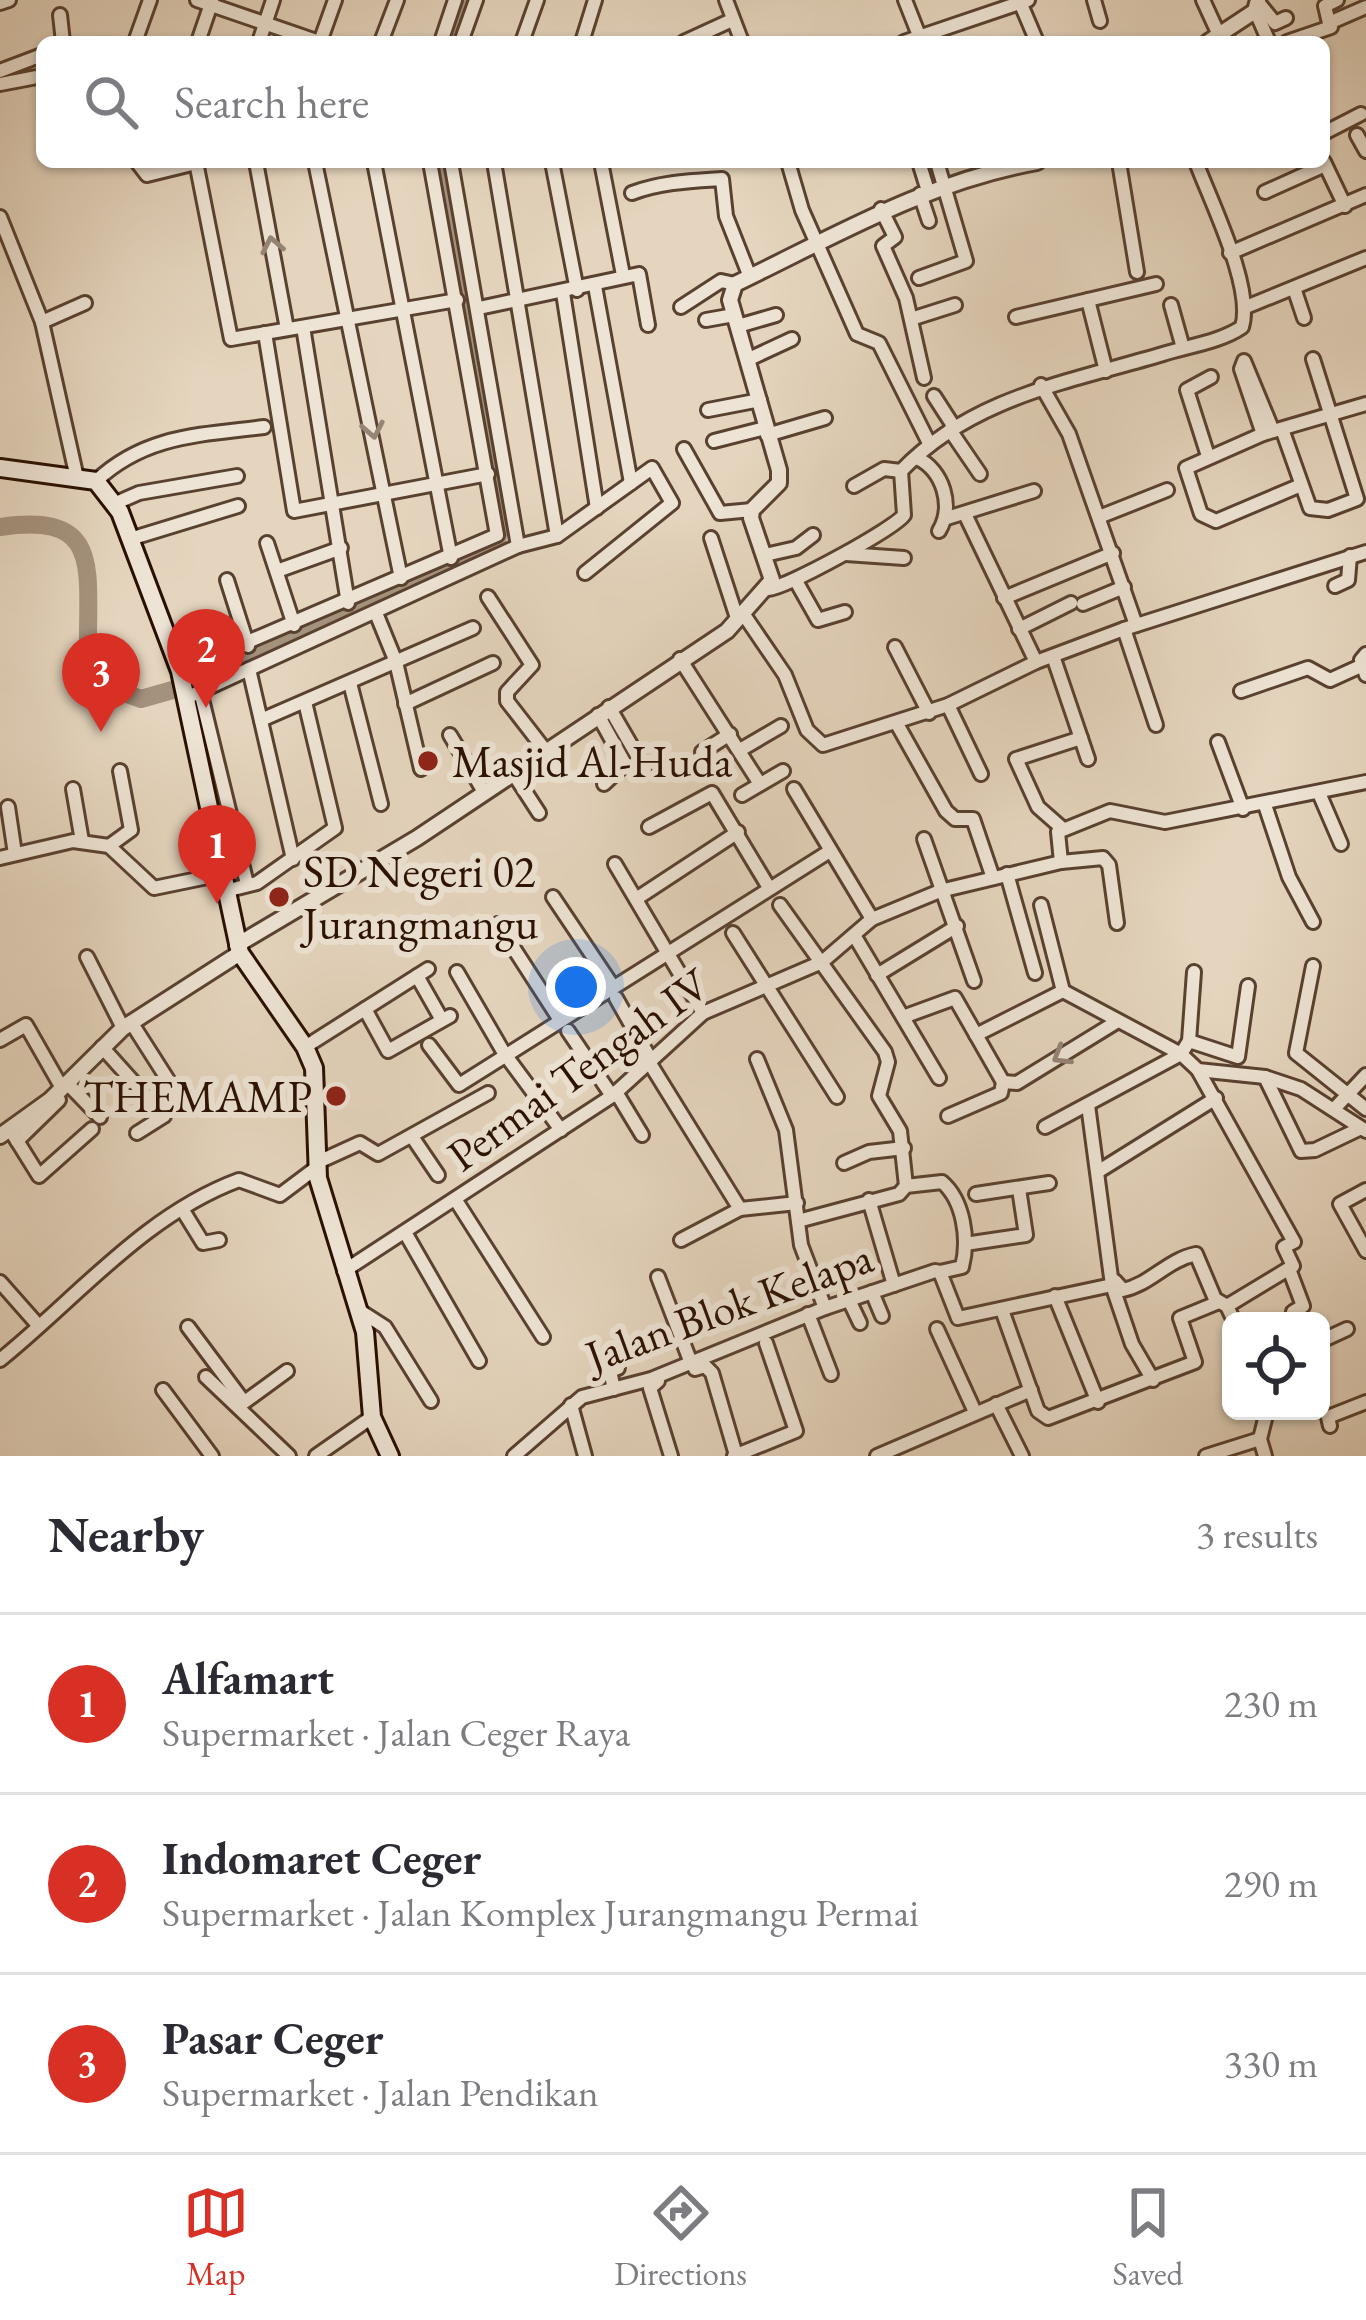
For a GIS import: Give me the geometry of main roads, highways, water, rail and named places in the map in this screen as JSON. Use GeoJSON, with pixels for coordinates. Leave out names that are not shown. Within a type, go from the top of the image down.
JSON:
{"type":"FeatureCollection","features":[{"type":"Feature","properties":{"kind":"main road"},"geometry":{"type":"LineString","coordinates":[[0,468],[96,481],[116,503],[191,695],[238,949],[305,1047],[318,1089],[317,1170],[369,1356],[372,1417],[390,1456]]}},
{"type":"Feature","properties":{"kind":"waterway"},"geometry":{"type":"LineString","coordinates":[[454,36],[466,0]]}},
{"type":"Feature","properties":{"kind":"waterway"},"geometry":{"type":"LineString","coordinates":[[177,689],[500,544],[503,518],[442,168]]}},
{"type":"Feature","properties":{"kind":"waterway"},"geometry":{"type":"LineString","coordinates":[[0,527],[56,528],[71,536],[81,550],[88,588],[88,644],[100,684],[141,699],[176,689]]}},
{"type":"Feature","properties":{"kind":"place","name":"Indomaret Ceger"},"geometry":{"type":"Point","coordinates":[206,708]}},
{"type":"Feature","properties":{"kind":"place","name":"Pasar Ceger"},"geometry":{"type":"Point","coordinates":[101,732]}},
{"type":"Feature","properties":{"kind":"place","name":"Masjid Al-Huda"},"geometry":{"type":"Point","coordinates":[428,761]}},
{"type":"Feature","properties":{"kind":"place","name":"SD Negeri 02 Jurangmangu"},"geometry":{"type":"Point","coordinates":[279,897]}},
{"type":"Feature","properties":{"kind":"place","name":"Alfamart"},"geometry":{"type":"Point","coordinates":[217,904]}},
{"type":"Feature","properties":{"kind":"place","name":"THEMAMP"},"geometry":{"type":"Point","coordinates":[336,1096]}}]}
